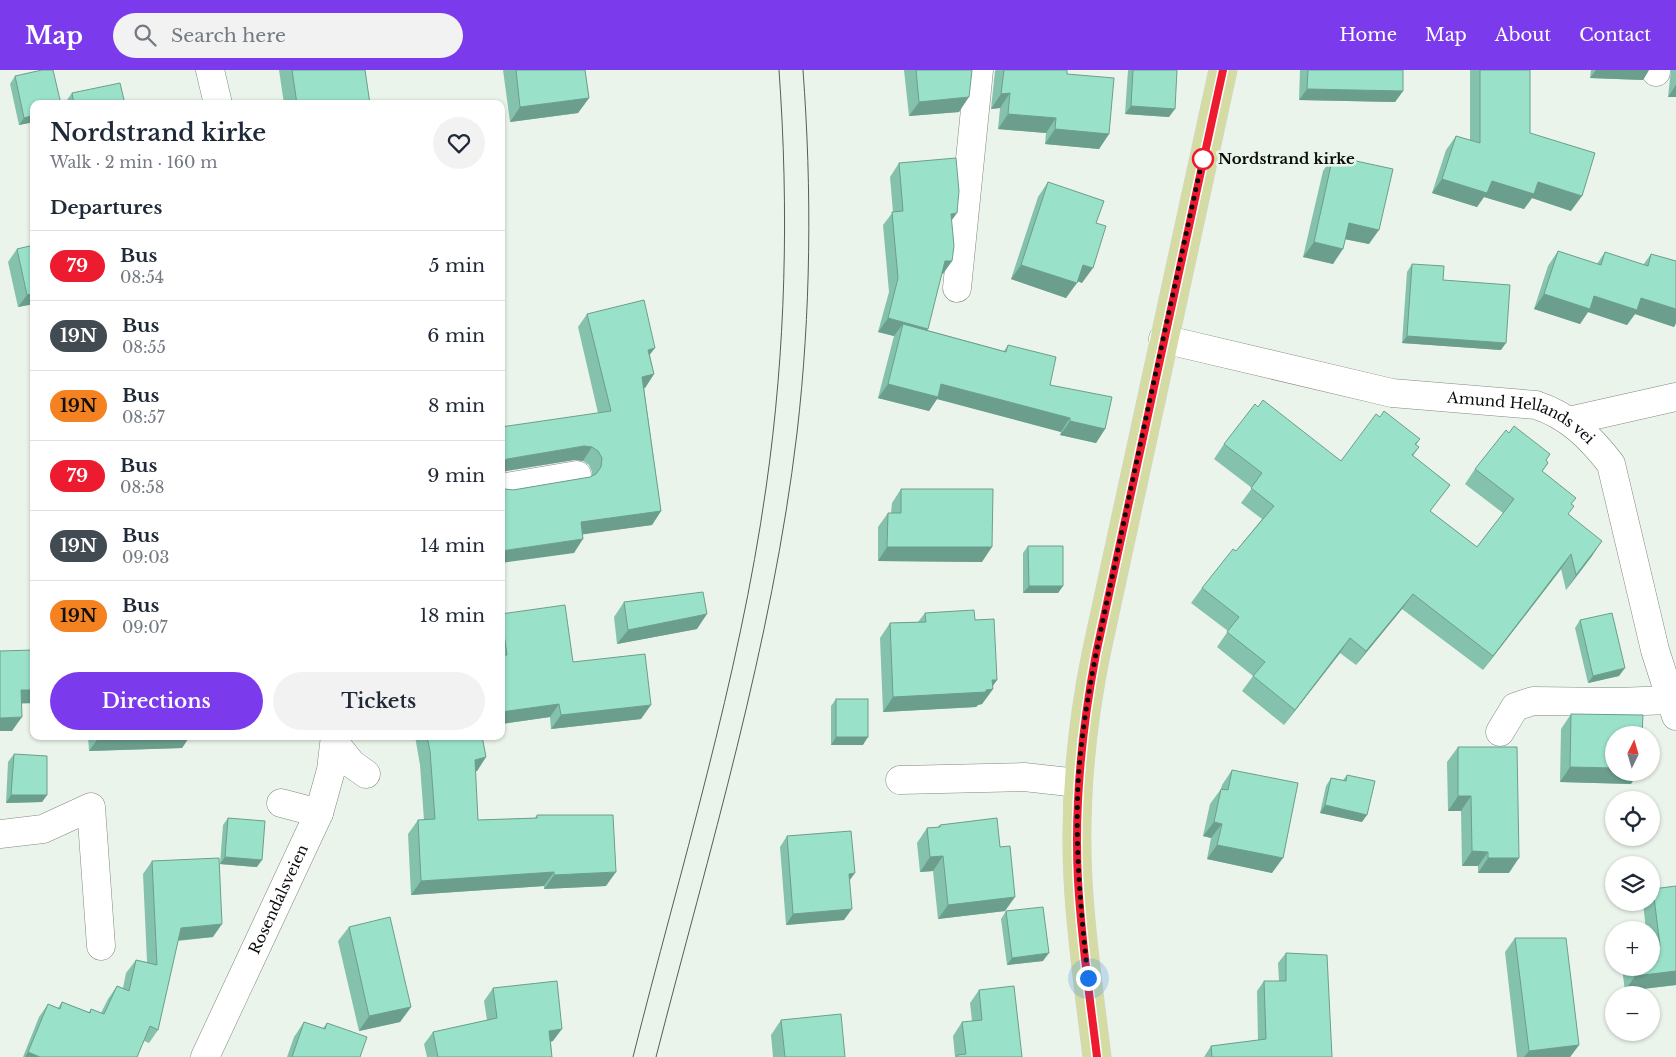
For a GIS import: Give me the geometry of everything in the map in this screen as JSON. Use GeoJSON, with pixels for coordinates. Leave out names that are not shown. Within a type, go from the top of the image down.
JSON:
{"type":"FeatureCollection","features":[{"type":"Feature","properties":{"kind":"main road"},"geometry":{"type":"LineString","coordinates":[[1097,1057],[1078,881],[1078,783],[1084,727],[1096,654],[1223,70]]}},
{"type":"Feature","properties":{"kind":"street"},"geometry":{"type":"LineString","coordinates":[[210,70],[217,100]]}},
{"type":"Feature","properties":{"kind":"street"},"geometry":{"type":"LineString","coordinates":[[957,288],[979,70]]}},
{"type":"Feature","properties":{"kind":"street","name":"Amund Hellands vei"},"geometry":{"type":"LineString","coordinates":[[1163,339],[1392,393],[1536,405],[1552,410],[1569,421],[1593,440],[1611,464],[1655,650],[1673,708]]}},
{"type":"Feature","properties":{"kind":"street"},"geometry":{"type":"LineString","coordinates":[[1569,421],[1676,397]]}},
{"type":"Feature","properties":{"kind":"street"},"geometry":{"type":"LineString","coordinates":[[505,487],[577,475]]}},
{"type":"Feature","properties":{"kind":"street"},"geometry":{"type":"LineString","coordinates":[[1500,732],[1515,707],[1533,701],[1617,702],[1673,708]]}},
{"type":"Feature","properties":{"kind":"street"},"geometry":{"type":"LineString","coordinates":[[335,740],[352,764],[366,774]]}},
{"type":"Feature","properties":{"kind":"street","name":"Rosendalsveien"},"geometry":{"type":"LineString","coordinates":[[205,1057],[319,813],[331,770],[335,740]]}},
{"type":"Feature","properties":{"kind":"street"},"geometry":{"type":"LineString","coordinates":[[900,780],[1024,776],[1078,783]]}},
{"type":"Feature","properties":{"kind":"street"},"geometry":{"type":"LineString","coordinates":[[281,803],[319,813]]}},
{"type":"Feature","properties":{"kind":"street"},"geometry":{"type":"LineString","coordinates":[[0,834],[43,828],[91,807],[101,946]]}},
{"type":"Feature","properties":{"kind":"building"},"geometry":{"type":"Polygon","coordinates":[[[42,70],[53,70],[60,100],[30,100],[30,116],[24,118],[15,76],[42,70]]]}},
{"type":"Feature","properties":{"kind":"building"},"geometry":{"type":"Polygon","coordinates":[[[292,70],[365,70],[369,100],[296,100],[292,70]]]}},
{"type":"Feature","properties":{"kind":"building"},"geometry":{"type":"Polygon","coordinates":[[[516,70],[585,70],[589,98],[520,107],[516,70]]]}},
{"type":"Feature","properties":{"kind":"building"},"geometry":{"type":"Polygon","coordinates":[[[916,70],[972,70],[969,97],[919,102],[916,70]]]}},
{"type":"Feature","properties":{"kind":"building"},"geometry":{"type":"Polygon","coordinates":[[[1004,70],[1067,70],[1067,74],[1114,78],[1109,134],[1055,129],[1056,118],[1008,114],[1010,93],[1001,94],[1004,70]]]}},
{"type":"Feature","properties":{"kind":"building"},"geometry":{"type":"Polygon","coordinates":[[[1133,70],[1177,70],[1175,109],[1131,106],[1133,70]]]}},
{"type":"Feature","properties":{"kind":"building"},"geometry":{"type":"Polygon","coordinates":[[[1308,70],[1403,70],[1403,91],[1307,89],[1308,70]]]}},
{"type":"Feature","properties":{"kind":"building"},"geometry":{"type":"Polygon","coordinates":[[[1480,70],[1530,70],[1530,133],[1595,153],[1582,196],[1538,182],[1534,194],[1492,181],[1487,193],[1442,179],[1456,136],[1480,143],[1480,70]]]}},
{"type":"Feature","properties":{"kind":"building"},"geometry":{"type":"Polygon","coordinates":[[[120,83],[124,100],[73,100],[72,93],[120,83]]]}},
{"type":"Feature","properties":{"kind":"building"},"geometry":{"type":"Polygon","coordinates":[[[1333,156],[1393,169],[1379,230],[1349,223],[1343,249],[1314,242],[1333,156]]]}},
{"type":"Feature","properties":{"kind":"building"},"geometry":{"type":"Polygon","coordinates":[[[956,158],[959,191],[957,213],[951,214],[954,246],[952,261],[945,261],[928,329],[888,318],[898,278],[892,212],[903,211],[899,163],[956,158]]]}},
{"type":"Feature","properties":{"kind":"building"},"geometry":{"type":"Polygon","coordinates":[[[1048,182],[1104,201],[1096,223],[1106,226],[1093,268],[1083,265],[1077,283],[1021,265],[1048,182]]]}},
{"type":"Feature","properties":{"kind":"building"},"geometry":{"type":"Polygon","coordinates":[[[30,246],[30,294],[27,295],[17,249],[30,246]]]}},
{"type":"Feature","properties":{"kind":"building"},"geometry":{"type":"Polygon","coordinates":[[[1558,251],[1601,265],[1605,252],[1648,266],[1651,254],[1676,261],[1676,309],[1641,298],[1637,310],[1594,296],[1590,309],[1544,294],[1558,251]]]}},
{"type":"Feature","properties":{"kind":"building"},"geometry":{"type":"Polygon","coordinates":[[[1412,264],[1444,266],[1443,280],[1510,285],[1506,343],[1407,336],[1412,264]]]}},
{"type":"Feature","properties":{"kind":"building"},"geometry":{"type":"Polygon","coordinates":[[[644,300],[655,348],[648,350],[654,374],[642,377],[661,511],[581,522],[583,539],[505,550],[505,489],[513,490],[590,477],[596,474],[601,467],[602,458],[598,451],[592,447],[584,446],[505,460],[505,426],[611,411],[587,314],[644,300]]]}},
{"type":"Feature","properties":{"kind":"building"},"geometry":{"type":"Polygon","coordinates":[[[903,324],[1006,352],[1008,345],[1056,357],[1050,385],[1112,397],[1105,429],[1070,421],[1070,418],[941,384],[938,397],[888,384],[903,324]]]}},
{"type":"Feature","properties":{"kind":"building"},"geometry":{"type":"Polygon","coordinates":[[[1263,400],[1341,461],[1376,414],[1380,417],[1384,411],[1420,439],[1415,444],[1419,447],[1412,455],[1450,485],[1430,511],[1477,547],[1514,499],[1475,469],[1506,430],[1509,433],[1514,426],[1550,454],[1546,460],[1548,463],[1542,471],[1576,498],[1571,504],[1574,506],[1568,514],[1602,541],[1576,575],[1571,554],[1493,656],[1413,594],[1366,651],[1350,638],[1295,710],[1253,676],[1265,662],[1227,632],[1239,617],[1202,588],[1233,549],[1236,551],[1274,506],[1251,488],[1262,473],[1224,444],[1255,404],[1258,407],[1263,400]]]}},
{"type":"Feature","properties":{"kind":"building"},"geometry":{"type":"Polygon","coordinates":[[[901,489],[993,489],[992,547],[887,547],[888,513],[901,513],[901,489]]]}},
{"type":"Feature","properties":{"kind":"building"},"geometry":{"type":"Polygon","coordinates":[[[1028,546],[1063,546],[1063,586],[1029,586],[1028,546]]]}},
{"type":"Feature","properties":{"kind":"building"},"geometry":{"type":"Polygon","coordinates":[[[703,592],[707,614],[628,630],[624,602],[703,592]]]}},
{"type":"Feature","properties":{"kind":"building"},"geometry":{"type":"Polygon","coordinates":[[[565,605],[573,662],[645,654],[651,705],[561,715],[559,704],[505,711],[505,655],[507,655],[505,613],[565,605]]]}},
{"type":"Feature","properties":{"kind":"building"},"geometry":{"type":"Polygon","coordinates":[[[974,610],[975,620],[994,619],[997,680],[992,680],[993,689],[986,690],[986,692],[893,697],[890,623],[926,622],[925,613],[974,610]]]}},
{"type":"Feature","properties":{"kind":"building"},"geometry":{"type":"Polygon","coordinates":[[[1612,613],[1625,668],[1593,676],[1580,620],[1612,613]]]}},
{"type":"Feature","properties":{"kind":"building"},"geometry":{"type":"Polygon","coordinates":[[[30,650],[30,690],[21,690],[22,717],[0,718],[0,651],[30,650]]]}},
{"type":"Feature","properties":{"kind":"building"},"geometry":{"type":"Polygon","coordinates":[[[836,699],[868,699],[868,737],[836,737],[836,699]]]}},
{"type":"Feature","properties":{"kind":"building"},"geometry":{"type":"Polygon","coordinates":[[[1571,714],[1643,715],[1642,726],[1605,726],[1605,768],[1570,767],[1571,714]]]}},
{"type":"Feature","properties":{"kind":"building"},"geometry":{"type":"Polygon","coordinates":[[[428,740],[483,740],[486,757],[475,760],[478,820],[537,818],[537,815],[613,815],[616,872],[554,875],[554,872],[421,881],[418,820],[435,819],[428,740]]]}},
{"type":"Feature","properties":{"kind":"building"},"geometry":{"type":"Polygon","coordinates":[[[1458,747],[1517,747],[1519,858],[1488,858],[1488,852],[1472,851],[1471,796],[1458,796],[1458,747]]]}},
{"type":"Feature","properties":{"kind":"building"},"geometry":{"type":"Polygon","coordinates":[[[14,754],[47,756],[47,795],[11,795],[14,754]]]}},
{"type":"Feature","properties":{"kind":"building"},"geometry":{"type":"Polygon","coordinates":[[[1232,770],[1298,783],[1283,858],[1217,845],[1222,824],[1214,822],[1221,789],[1228,790],[1232,770]]]}},
{"type":"Feature","properties":{"kind":"building"},"geometry":{"type":"Polygon","coordinates":[[[1347,775],[1375,781],[1367,815],[1325,805],[1331,778],[1346,781],[1347,775]]]}},
{"type":"Feature","properties":{"kind":"building"},"geometry":{"type":"Polygon","coordinates":[[[228,818],[265,821],[262,860],[225,857],[228,818]]]}},
{"type":"Feature","properties":{"kind":"building"},"geometry":{"type":"Polygon","coordinates":[[[997,818],[1000,847],[1010,846],[1015,897],[948,905],[943,856],[930,857],[927,828],[997,818]]]}},
{"type":"Feature","properties":{"kind":"building"},"geometry":{"type":"Polygon","coordinates":[[[851,831],[855,873],[849,874],[852,909],[793,914],[787,836],[851,831]]]}},
{"type":"Feature","properties":{"kind":"building"},"geometry":{"type":"Polygon","coordinates":[[[219,858],[222,924],[181,928],[158,1030],[150,1026],[137,1057],[40,1057],[28,1052],[48,1004],[60,1009],[62,1002],[90,1013],[91,1009],[104,1014],[117,986],[129,991],[136,960],[157,965],[152,861],[219,858]]]}},
{"type":"Feature","properties":{"kind":"building"},"geometry":{"type":"Polygon","coordinates":[[[1676,886],[1676,971],[1660,973],[1660,921],[1657,921],[1656,911],[1660,911],[1660,888],[1676,886]]]}},
{"type":"Feature","properties":{"kind":"building"},"geometry":{"type":"Polygon","coordinates":[[[1043,907],[1049,953],[1012,958],[1006,911],[1043,907]]]}},
{"type":"Feature","properties":{"kind":"building"},"geometry":{"type":"Polygon","coordinates":[[[390,917],[411,1007],[369,1016],[349,927],[390,917]]]}},
{"type":"Feature","properties":{"kind":"building"},"geometry":{"type":"Polygon","coordinates":[[[1515,938],[1566,938],[1579,1045],[1529,1051],[1515,938]]]}},
{"type":"Feature","properties":{"kind":"building"},"geometry":{"type":"Polygon","coordinates":[[[1286,953],[1327,955],[1332,1057],[1212,1057],[1211,1046],[1266,1039],[1264,981],[1286,981],[1286,953]]]}},
{"type":"Feature","properties":{"kind":"building"},"geometry":{"type":"Polygon","coordinates":[[[557,981],[562,1029],[549,1031],[552,1057],[438,1057],[433,1032],[497,1018],[493,988],[557,981]]]}},
{"type":"Feature","properties":{"kind":"building"},"geometry":{"type":"Polygon","coordinates":[[[1014,986],[1022,1057],[957,1057],[957,1055],[966,1054],[962,1022],[982,1020],[979,990],[1014,986]]]}},
{"type":"Feature","properties":{"kind":"building"},"geometry":{"type":"Polygon","coordinates":[[[841,1014],[845,1057],[785,1057],[781,1020],[841,1014]]]}},
{"type":"Feature","properties":{"kind":"building"},"geometry":{"type":"Polygon","coordinates":[[[304,1022],[325,1029],[327,1023],[367,1037],[360,1057],[292,1057],[304,1022]]]}},
{"type":"Feature","properties":{"kind":"tram line"},"geometry":{"type":"LineString","coordinates":[[633,1057],[724,703],[754,560],[766,488],[778,384],[784,279],[784,175],[779,70]]}},
{"type":"Feature","properties":{"kind":"tram line"},"geometry":{"type":"LineString","coordinates":[[656,1057],[737,747],[772,591],[786,512],[802,388],[809,252],[808,161],[803,70]]}},
{"type":"Feature","properties":{"kind":"bus line","name":"79"},"geometry":{"type":"LineString","coordinates":[[1097,1057],[1078,881],[1077,817],[1081,745],[1096,654],[1223,70]]}},
{"type":"Feature","properties":{"kind":"place","name":"Nordstrand kirke"},"geometry":{"type":"Point","coordinates":[1203,159]}},
{"type":"Feature","properties":{"kind":"route"},"geometry":{"type":"LineString","coordinates":[[1088,978],[1078,881],[1077,847],[1078,783],[1087,702],[1125,514],[1204,152],[1203,159]]}}]}
